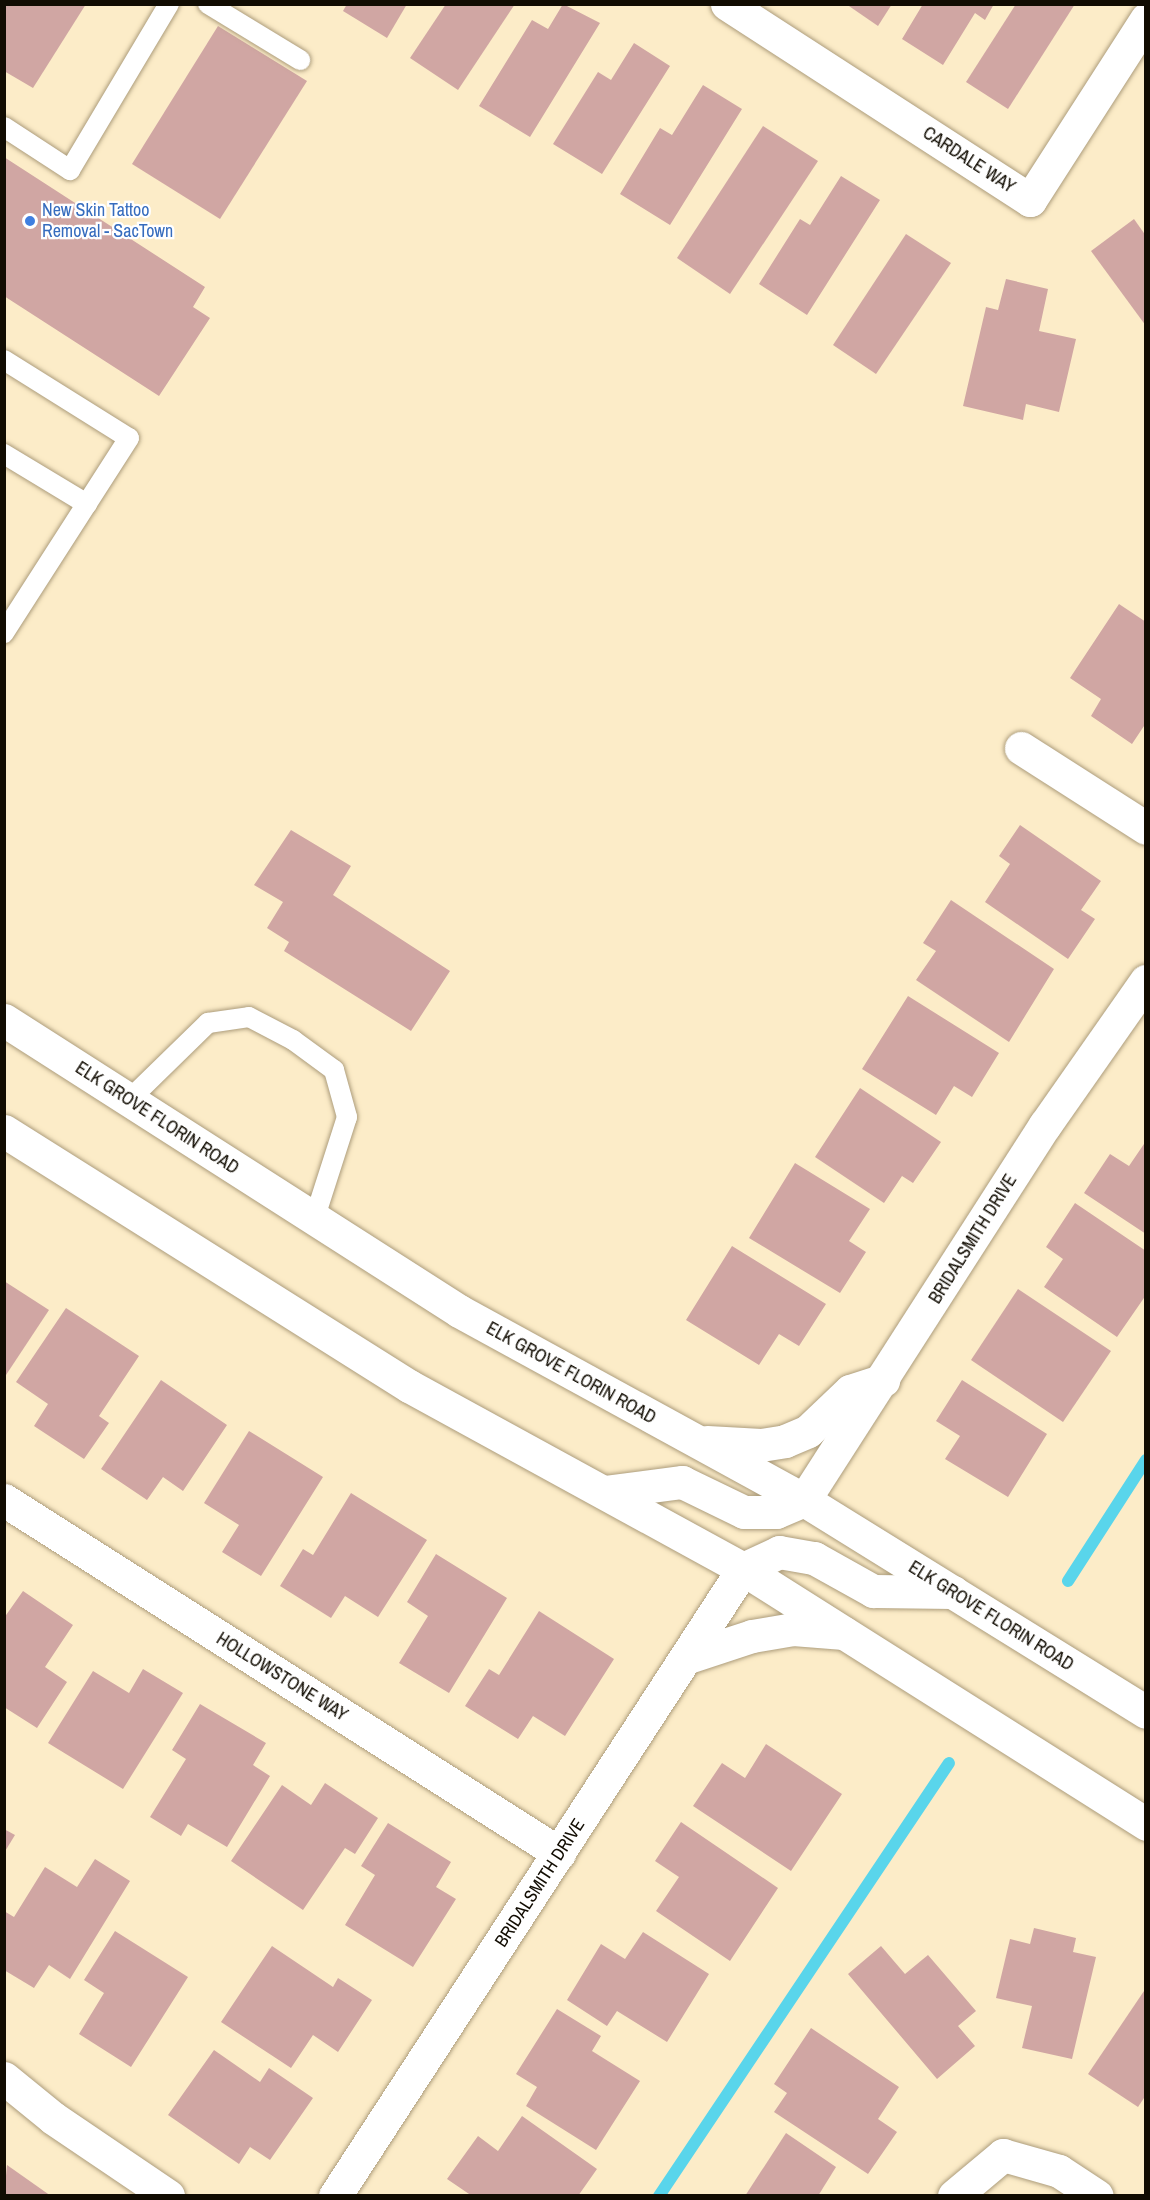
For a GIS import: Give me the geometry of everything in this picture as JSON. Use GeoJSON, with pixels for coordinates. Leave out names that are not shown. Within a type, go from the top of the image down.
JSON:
{"type":"FeatureCollection","features":[{"type":"Feature","properties":{"kind":"main road","name":"CARDALE WAY"},"geometry":{"type":"LineString","coordinates":[[727,4],[1030,200],[1146,19]]}},
{"type":"Feature","properties":{"kind":"main road"},"geometry":{"type":"LineString","coordinates":[[1021,748],[1146,828]]}},
{"type":"Feature","properties":{"kind":"main road","name":"BRIDALSMITH DRIVE"},"geometry":{"type":"LineString","coordinates":[[804,1500],[1045,1125],[1146,981]]}},
{"type":"Feature","properties":{"kind":"main road","name":"ELK GROVE FLORIN ROAD"},"geometry":{"type":"LineString","coordinates":[[4,1020],[459,1311],[804,1500],[1146,1713]]}},
{"type":"Feature","properties":{"kind":"main road"},"geometry":{"type":"LineString","coordinates":[[4,1131],[409,1386],[743,1569],[850,1634],[1146,1824]]}},
{"type":"Feature","properties":{"kind":"main road"},"geometry":{"type":"LineString","coordinates":[[698,1442],[761,1445],[785,1441],[808,1431],[850,1391],[883,1380]]}},
{"type":"Feature","properties":{"kind":"main road"},"geometry":{"type":"LineString","coordinates":[[604,1492],[682,1482],[744,1512],[776,1512],[804,1500]]}},
{"type":"Feature","properties":{"kind":"main road","name":"HOLLOWSTONE WAY"},"geometry":{"type":"LineString","coordinates":[[4,1500],[559,1853]]}},
{"type":"Feature","properties":{"kind":"main road"},"geometry":{"type":"LineString","coordinates":[[743,1569],[779,1552],[814,1558],[873,1591],[953,1592]]}},
{"type":"Feature","properties":{"kind":"main road","name":"BRIDALSMITH DRIVE"},"geometry":{"type":"LineString","coordinates":[[335,2196],[688,1657],[743,1569]]}},
{"type":"Feature","properties":{"kind":"main road"},"geometry":{"type":"LineString","coordinates":[[688,1657],[752,1636],[793,1629],[850,1634]]}},
{"type":"Feature","properties":{"kind":"main road"},"geometry":{"type":"LineString","coordinates":[[4,2078],[53,2118],[168,2196]]}},
{"type":"Feature","properties":{"kind":"main road"},"geometry":{"type":"LineString","coordinates":[[954,2196],[1003,2155],[1059,2171],[1097,2196]]}},
{"type":"Feature","properties":{"kind":"lane"},"geometry":{"type":"LineString","coordinates":[[4,127],[70,170],[169,4]]}},
{"type":"Feature","properties":{"kind":"lane"},"geometry":{"type":"LineString","coordinates":[[208,4],[300,60]]}},
{"type":"Feature","properties":{"kind":"lane"},"geometry":{"type":"LineString","coordinates":[[4,360],[129,438],[4,633]]}},
{"type":"Feature","properties":{"kind":"lane"},"geometry":{"type":"LineString","coordinates":[[4,454],[87,504]]}},
{"type":"Feature","properties":{"kind":"lane"},"geometry":{"type":"LineString","coordinates":[[130,1099],[208,1023],[249,1017],[293,1040],[334,1070],[346,1117],[314,1220]]}},
{"type":"Feature","properties":{"kind":"building"},"geometry":{"type":"Polygon","coordinates":[[[4,4],[86,4],[33,88],[4,71],[4,4]]]}},
{"type":"Feature","properties":{"kind":"building"},"geometry":{"type":"Polygon","coordinates":[[[347,4],[407,4],[387,38],[343,11],[347,4]]]}},
{"type":"Feature","properties":{"kind":"building"},"geometry":{"type":"Polygon","coordinates":[[[446,4],[515,4],[458,90],[410,58],[446,4]]]}},
{"type":"Feature","properties":{"kind":"building"},"geometry":{"type":"Polygon","coordinates":[[[563,4],[600,23],[530,137],[479,106],[532,20],[548,29],[563,4]]]}},
{"type":"Feature","properties":{"kind":"building"},"geometry":{"type":"Polygon","coordinates":[[[846,4],[892,4],[878,26],[846,4]]]}},
{"type":"Feature","properties":{"kind":"building"},"geometry":{"type":"Polygon","coordinates":[[[923,4],[994,4],[985,20],[975,13],[943,65],[902,39],[923,4]]]}},
{"type":"Feature","properties":{"kind":"building"},"geometry":{"type":"Polygon","coordinates":[[[1016,4],[1075,4],[1008,109],[966,82],[1016,4]]]}},
{"type":"Feature","properties":{"kind":"building"},"geometry":{"type":"Polygon","coordinates":[[[218,26],[307,81],[220,219],[132,164],[218,26]]]}},
{"type":"Feature","properties":{"kind":"building"},"geometry":{"type":"Polygon","coordinates":[[[634,43],[670,66],[602,174],[553,144],[598,72],[611,80],[634,43]]]}},
{"type":"Feature","properties":{"kind":"building"},"geometry":{"type":"Polygon","coordinates":[[[703,85],[742,109],[670,225],[620,194],[660,128],[672,135],[703,85]]]}},
{"type":"Feature","properties":{"kind":"building"},"geometry":{"type":"Polygon","coordinates":[[[763,126],[818,161],[730,294],[677,258],[763,126]]]}},
{"type":"Feature","properties":{"kind":"building"},"geometry":{"type":"Polygon","coordinates":[[[4,157],[205,287],[193,307],[210,318],[159,396],[4,296],[4,157]]]}},
{"type":"Feature","properties":{"kind":"building"},"geometry":{"type":"Polygon","coordinates":[[[841,176],[880,200],[807,315],[759,284],[800,219],[810,225],[841,176]]]}},
{"type":"Feature","properties":{"kind":"building"},"geometry":{"type":"Polygon","coordinates":[[[1134,219],[1146,236],[1146,326],[1091,251],[1134,219]]]}},
{"type":"Feature","properties":{"kind":"building"},"geometry":{"type":"Polygon","coordinates":[[[906,234],[951,263],[876,374],[833,345],[906,234]]]}},
{"type":"Feature","properties":{"kind":"building"},"geometry":{"type":"Polygon","coordinates":[[[1006,279],[1048,289],[1039,331],[1076,339],[1059,412],[1026,404],[1023,420],[963,406],[986,307],[998,310],[1006,279]]]}},
{"type":"Feature","properties":{"kind":"building"},"geometry":{"type":"Polygon","coordinates":[[[1119,604],[1146,622],[1146,723],[1132,744],[1091,716],[1101,699],[1070,678],[1119,604]]]}},
{"type":"Feature","properties":{"kind":"building"},"geometry":{"type":"Polygon","coordinates":[[[1020,825],[1101,881],[1081,910],[1095,919],[1068,959],[985,902],[1010,864],[999,856],[1020,825]]]}},
{"type":"Feature","properties":{"kind":"building"},"geometry":{"type":"Polygon","coordinates":[[[291,830],[351,866],[333,895],[450,971],[411,1031],[284,951],[289,942],[267,928],[283,902],[254,885],[291,830]]]}},
{"type":"Feature","properties":{"kind":"building"},"geometry":{"type":"Polygon","coordinates":[[[951,900],[1054,969],[1009,1042],[916,980],[936,951],[923,943],[951,900]]]}},
{"type":"Feature","properties":{"kind":"building"},"geometry":{"type":"Polygon","coordinates":[[[908,996],[999,1053],[972,1097],[954,1086],[936,1115],[862,1069],[908,996]]]}},
{"type":"Feature","properties":{"kind":"building"},"geometry":{"type":"Polygon","coordinates":[[[860,1088],[941,1142],[913,1183],[902,1176],[884,1203],[815,1157],[860,1088]]]}},
{"type":"Feature","properties":{"kind":"building"},"geometry":{"type":"Polygon","coordinates":[[[1146,1141],[1146,1234],[1084,1193],[1110,1154],[1129,1166],[1146,1141]]]}},
{"type":"Feature","properties":{"kind":"building"},"geometry":{"type":"Polygon","coordinates":[[[795,1163],[870,1209],[849,1241],[866,1252],[840,1293],[749,1238],[795,1163]]]}},
{"type":"Feature","properties":{"kind":"building"},"geometry":{"type":"Polygon","coordinates":[[[1075,1203],[1146,1251],[1146,1295],[1117,1337],[1044,1287],[1063,1259],[1046,1247],[1075,1203]]]}},
{"type":"Feature","properties":{"kind":"building"},"geometry":{"type":"Polygon","coordinates":[[[732,1246],[826,1304],[799,1346],[779,1334],[759,1365],[686,1320],[732,1246]]]}},
{"type":"Feature","properties":{"kind":"building"},"geometry":{"type":"Polygon","coordinates":[[[4,1281],[49,1310],[6,1375],[4,1374],[4,1281]]]}},
{"type":"Feature","properties":{"kind":"building"},"geometry":{"type":"Polygon","coordinates":[[[1018,1289],[1111,1351],[1063,1422],[971,1360],[1018,1289]]]}},
{"type":"Feature","properties":{"kind":"building"},"geometry":{"type":"Polygon","coordinates":[[[66,1308],[139,1356],[99,1416],[109,1423],[84,1459],[34,1426],[48,1404],[16,1382],[66,1308]]]}},
{"type":"Feature","properties":{"kind":"building"},"geometry":{"type":"Polygon","coordinates":[[[161,1380],[227,1425],[183,1491],[163,1477],[147,1500],[101,1469],[161,1380]]]}},
{"type":"Feature","properties":{"kind":"building"},"geometry":{"type":"Polygon","coordinates":[[[962,1380],[1047,1434],[1008,1497],[945,1459],[960,1436],[936,1421],[962,1380]]]}},
{"type":"Feature","properties":{"kind":"building"},"geometry":{"type":"Polygon","coordinates":[[[249,1431],[323,1477],[261,1576],[222,1552],[239,1525],[204,1503],[249,1431]]]}},
{"type":"Feature","properties":{"kind":"building"},"geometry":{"type":"Polygon","coordinates":[[[351,1493],[427,1540],[378,1617],[345,1596],[331,1618],[280,1586],[303,1549],[313,1555],[351,1493]]]}},
{"type":"Feature","properties":{"kind":"building"},"geometry":{"type":"Polygon","coordinates":[[[436,1554],[507,1598],[449,1693],[399,1663],[428,1616],[407,1602],[436,1554]]]}},
{"type":"Feature","properties":{"kind":"building"},"geometry":{"type":"Polygon","coordinates":[[[23,1591],[73,1625],[45,1667],[67,1682],[37,1728],[4,1707],[4,1618],[23,1591]]]}},
{"type":"Feature","properties":{"kind":"building"},"geometry":{"type":"Polygon","coordinates":[[[539,1611],[614,1659],[565,1736],[533,1716],[518,1739],[465,1706],[489,1669],[499,1675],[539,1611]]]}},
{"type":"Feature","properties":{"kind":"building"},"geometry":{"type":"Polygon","coordinates":[[[143,1669],[183,1693],[123,1789],[48,1743],[93,1671],[129,1693],[143,1669]]]}},
{"type":"Feature","properties":{"kind":"building"},"geometry":{"type":"Polygon","coordinates":[[[200,1704],[266,1743],[253,1765],[270,1776],[227,1847],[188,1824],[181,1836],[150,1817],[186,1759],[172,1750],[200,1704]]]}},
{"type":"Feature","properties":{"kind":"building"},"geometry":{"type":"Polygon","coordinates":[[[766,1744],[842,1794],[791,1871],[693,1806],[722,1763],[745,1778],[766,1744]]]}},
{"type":"Feature","properties":{"kind":"building"},"geometry":{"type":"Polygon","coordinates":[[[325,1783],[378,1818],[355,1854],[345,1848],[303,1910],[231,1861],[282,1785],[311,1805],[325,1783]]]}},
{"type":"Feature","properties":{"kind":"building"},"geometry":{"type":"Polygon","coordinates":[[[681,1822],[778,1888],[730,1961],[656,1911],[679,1877],[655,1861],[681,1822]]]}},
{"type":"Feature","properties":{"kind":"building"},"geometry":{"type":"Polygon","coordinates":[[[388,1823],[451,1862],[436,1887],[456,1899],[413,1967],[345,1925],[375,1875],[361,1866],[388,1823]]]}},
{"type":"Feature","properties":{"kind":"building"},"geometry":{"type":"Polygon","coordinates":[[[4,1829],[15,1835],[4,1853],[4,1829]]]}},
{"type":"Feature","properties":{"kind":"building"},"geometry":{"type":"Polygon","coordinates":[[[95,1859],[130,1881],[70,1979],[49,1965],[34,1988],[4,1970],[4,1911],[14,1917],[45,1867],[77,1887],[95,1859]]]}},
{"type":"Feature","properties":{"kind":"building"},"geometry":{"type":"Polygon","coordinates":[[[1034,1928],[1076,1938],[1073,1952],[1096,1957],[1072,2059],[1022,2048],[1032,2006],[996,1998],[1010,1939],[1030,1944],[1034,1928]]]}},
{"type":"Feature","properties":{"kind":"building"},"geometry":{"type":"Polygon","coordinates":[[[115,1931],[188,1977],[131,2067],[79,2034],[104,1993],[84,1980],[115,1931]]]}},
{"type":"Feature","properties":{"kind":"building"},"geometry":{"type":"Polygon","coordinates":[[[643,1932],[709,1974],[667,2042],[617,2011],[607,2026],[567,2000],[601,1944],[625,1959],[643,1932]]]}},
{"type":"Feature","properties":{"kind":"building"},"geometry":{"type":"Polygon","coordinates":[[[272,1946],[333,1987],[338,1978],[372,2000],[338,2052],[313,2035],[291,2068],[221,2022],[272,1946]]]}},
{"type":"Feature","properties":{"kind":"building"},"geometry":{"type":"Polygon","coordinates":[[[881,1946],[905,1974],[928,1955],[976,2011],[958,2026],[975,2046],[937,2079],[848,1974],[881,1946]]]}},
{"type":"Feature","properties":{"kind":"building"},"geometry":{"type":"Polygon","coordinates":[[[1146,1988],[1146,2095],[1138,2107],[1088,2074],[1146,1988]]]}},
{"type":"Feature","properties":{"kind":"building"},"geometry":{"type":"Polygon","coordinates":[[[557,2009],[601,2036],[592,2051],[640,2081],[596,2150],[526,2106],[537,2087],[516,2074],[557,2009]]]}},
{"type":"Feature","properties":{"kind":"building"},"geometry":{"type":"Polygon","coordinates":[[[811,2028],[899,2087],[878,2119],[897,2132],[868,2174],[774,2112],[787,2093],[774,2084],[811,2028]]]}},
{"type":"Feature","properties":{"kind":"building"},"geometry":{"type":"Polygon","coordinates":[[[214,2050],[260,2082],[269,2068],[313,2098],[270,2160],[250,2147],[239,2164],[168,2115],[214,2050]]]}},
{"type":"Feature","properties":{"kind":"building"},"geometry":{"type":"Polygon","coordinates":[[[522,2116],[597,2169],[578,2196],[472,2196],[447,2179],[478,2136],[498,2151],[522,2116]]]}},
{"type":"Feature","properties":{"kind":"building"},"geometry":{"type":"Polygon","coordinates":[[[786,2133],[836,2167],[818,2196],[745,2196],[786,2133]]]}},
{"type":"Feature","properties":{"kind":"building"},"geometry":{"type":"Polygon","coordinates":[[[7,2165],[51,2196],[4,2196],[7,2165]]]}},
{"type":"Feature","properties":{"kind":"waterway"},"geometry":{"type":"LineString","coordinates":[[1068,1581],[1146,1460]]}},
{"type":"Feature","properties":{"kind":"waterway"},"geometry":{"type":"LineString","coordinates":[[659,2196],[949,1763]]}},
{"type":"Feature","properties":{"kind":"place","name":"New Skin Tattoo Removal - SacTown"},"geometry":{"type":"Point","coordinates":[30,221]}}]}
